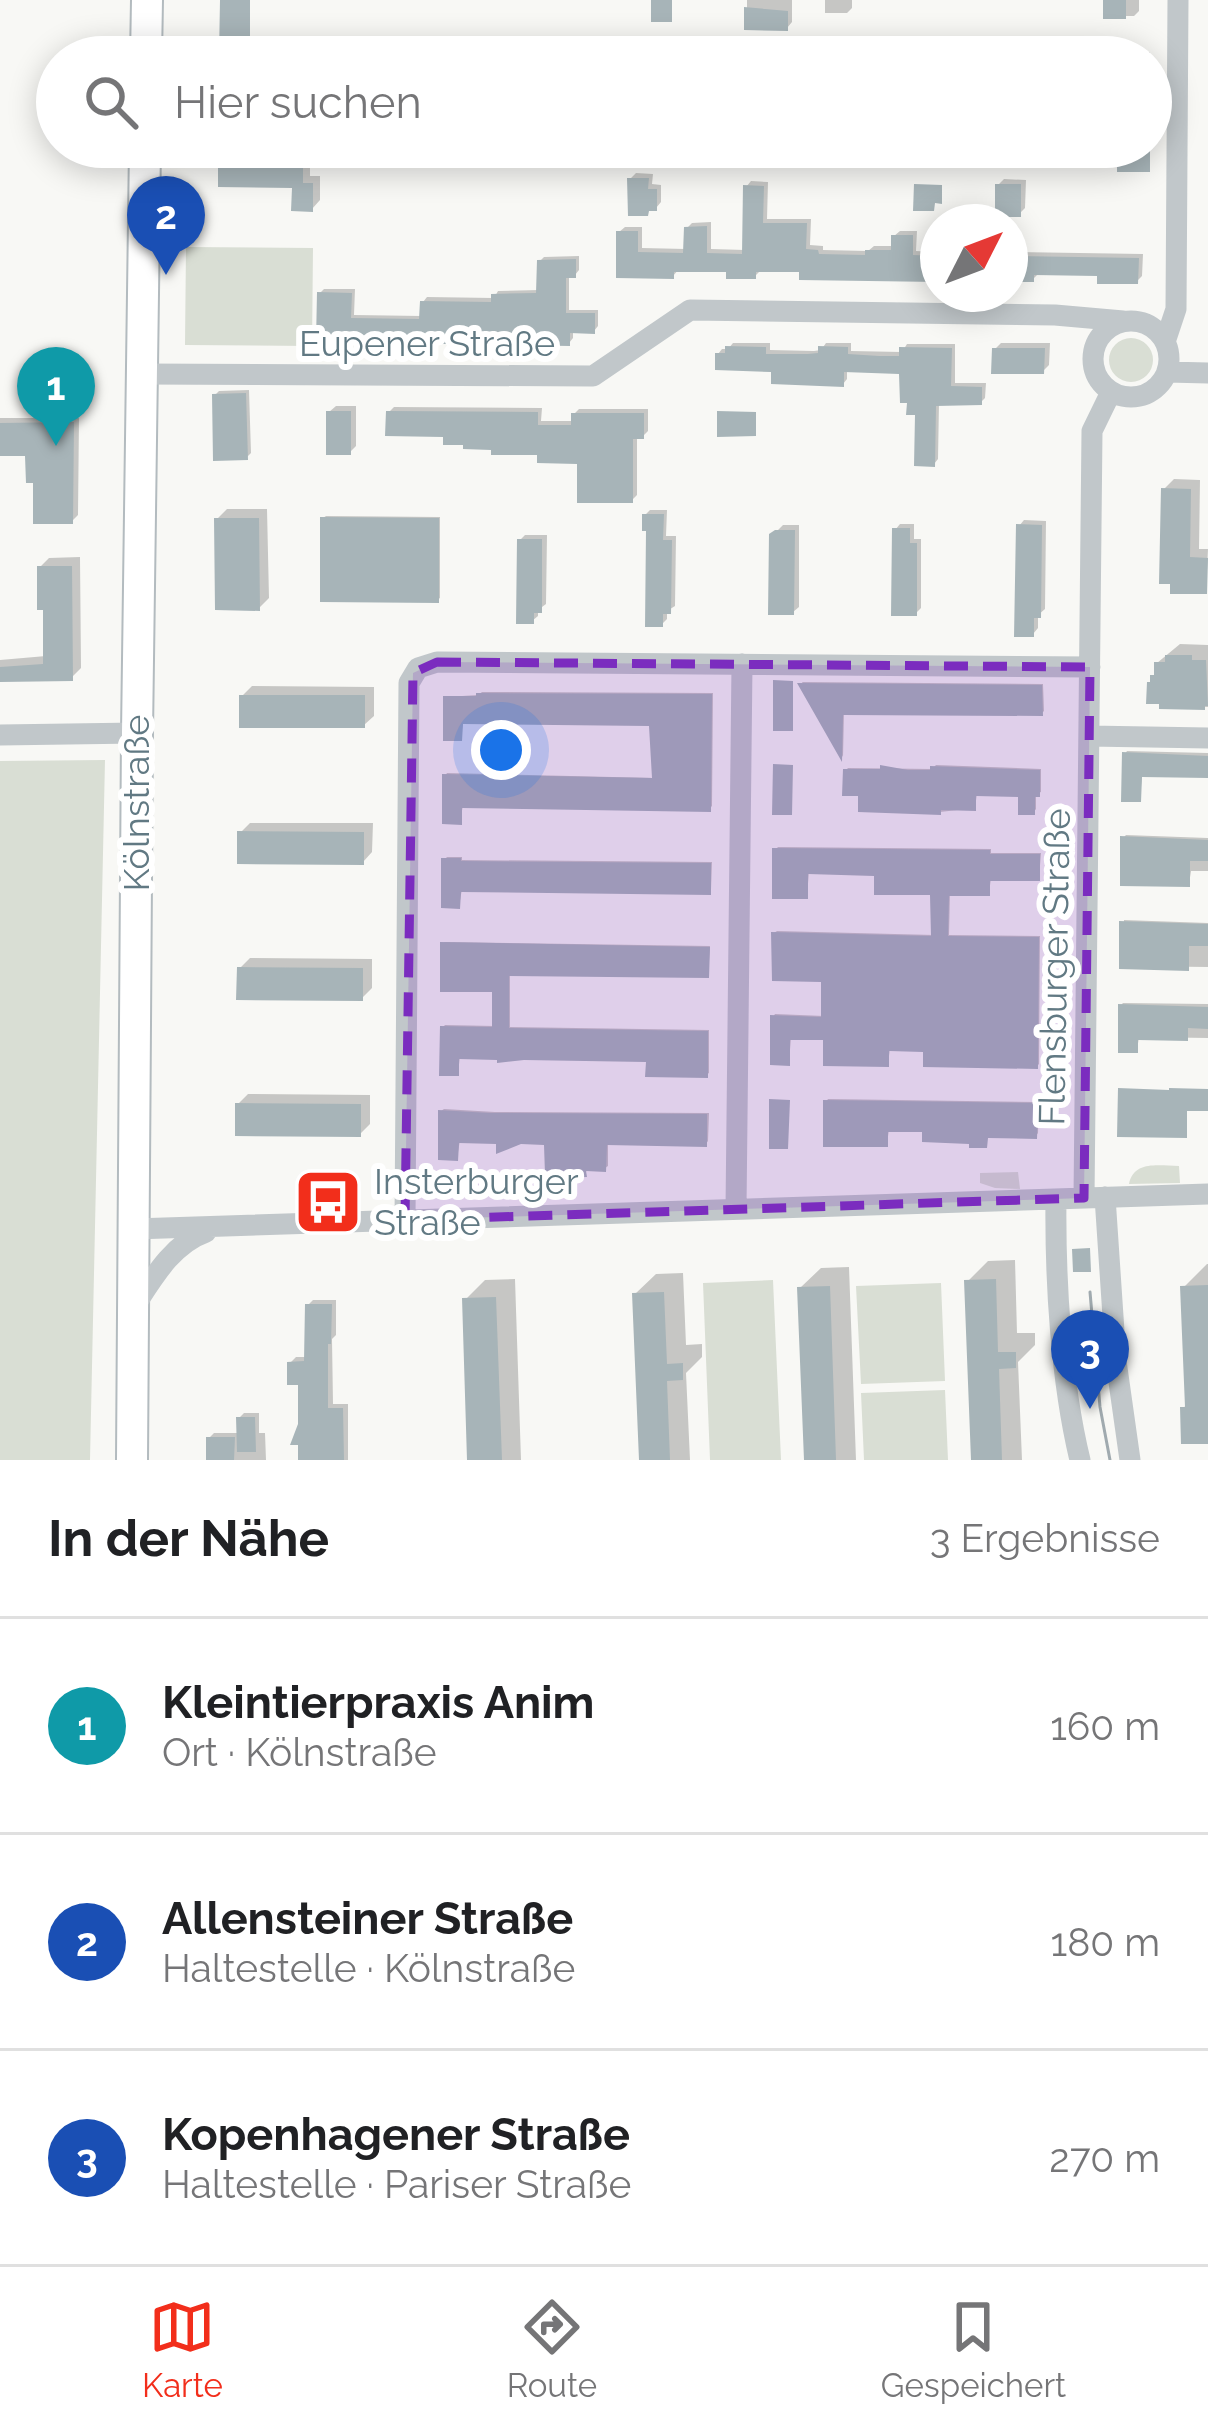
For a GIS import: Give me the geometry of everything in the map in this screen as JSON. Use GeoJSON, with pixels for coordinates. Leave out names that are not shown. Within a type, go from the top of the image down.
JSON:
{"type":"FeatureCollection","features":[{"type":"Feature","properties":{"kind":"main road"},"geometry":{"type":"LineString","coordinates":[[146,36],[147,0]]}},
{"type":"Feature","properties":{"kind":"main road","name":"Kölnstraße"},"geometry":{"type":"LineString","coordinates":[[131,1460],[145,168]]}},
{"type":"Feature","properties":{"kind":"street"},"geometry":{"type":"LineString","coordinates":[[1165,342],[1176,309],[1178,0]]}},
{"type":"Feature","properties":{"kind":"street","name":"Eupener Straße"},"geometry":{"type":"LineString","coordinates":[[142,374],[593,376],[690,310],[1055,315],[1123,321]]}},
{"type":"Feature","properties":{"kind":"street"},"geometry":{"type":"LineString","coordinates":[[1123,321],[1140,321],[1165,342],[1167,372],[1150,392],[1131,398],[1111,392],[1098,380],[1092,362],[1095,344],[1106,329],[1123,321]]}},
{"type":"Feature","properties":{"kind":"street"},"geometry":{"type":"LineString","coordinates":[[1167,372],[1208,373]]}},
{"type":"Feature","properties":{"kind":"street","name":"Flensburger Straße"},"geometry":{"type":"LineString","coordinates":[[1111,392],[1092,431],[1089,736],[1094,1197],[1130,1460]]}},
{"type":"Feature","properties":{"kind":"street"},"geometry":{"type":"LineString","coordinates":[[406,1220],[409,683],[413,673],[426,663],[437,662],[1090,667]]}},
{"type":"Feature","properties":{"kind":"street"},"geometry":{"type":"LineString","coordinates":[[736,1209],[742,664]]}},
{"type":"Feature","properties":{"kind":"street"},"geometry":{"type":"LineString","coordinates":[[0,736],[137,733]]}},
{"type":"Feature","properties":{"kind":"street"},"geometry":{"type":"LineString","coordinates":[[1089,736],[1208,738]]}},
{"type":"Feature","properties":{"kind":"street"},"geometry":{"type":"LineString","coordinates":[[134,1229],[1208,1194]]}},
{"type":"Feature","properties":{"kind":"street"},"geometry":{"type":"LineString","coordinates":[[1056,1199],[1067,1384],[1079,1460]]}},
{"type":"Feature","properties":{"kind":"street"},"geometry":{"type":"LineString","coordinates":[[134,1307],[184,1243],[226,1226]]}},
{"type":"Feature","properties":{"kind":"highlighted area"},"geometry":{"type":"Polygon","coordinates":[[[437,662],[1090,667],[1084,1198],[405,1220],[413,673],[437,662]]]}},
{"type":"Feature","properties":{"kind":"shaded area"},"geometry":{"type":"Polygon","coordinates":[[[186,247],[313,248],[312,346],[185,345],[186,247]]]}},
{"type":"Feature","properties":{"kind":"shaded area"},"geometry":{"type":"Polygon","coordinates":[[[1131,338],[1146,345],[1153,360],[1146,375],[1131,382],[1116,375],[1109,360],[1116,345],[1131,338]]]}},
{"type":"Feature","properties":{"kind":"shaded area"},"geometry":{"type":"Polygon","coordinates":[[[105,760],[90,1460],[0,1460],[0,761],[105,760]]]}},
{"type":"Feature","properties":{"kind":"shaded area"},"geometry":{"type":"Polygon","coordinates":[[[1179,1166],[1180,1183],[1129,1184],[1142,1168],[1179,1166]]]}},
{"type":"Feature","properties":{"kind":"shaded area"},"geometry":{"type":"Polygon","coordinates":[[[1018,1172],[1020,1189],[980,1183],[980,1173],[1018,1172]]]}},
{"type":"Feature","properties":{"kind":"shaded area"},"geometry":{"type":"Polygon","coordinates":[[[773,1280],[781,1460],[710,1460],[703,1283],[773,1280]]]}},
{"type":"Feature","properties":{"kind":"shaded area"},"geometry":{"type":"Polygon","coordinates":[[[941,1283],[945,1381],[861,1384],[856,1286],[941,1283]]]}},
{"type":"Feature","properties":{"kind":"shaded area"},"geometry":{"type":"Polygon","coordinates":[[[945,1390],[948,1460],[864,1460],[861,1393],[945,1390]]]}},
{"type":"Feature","properties":{"kind":"building"},"geometry":{"type":"Polygon","coordinates":[[[220,0],[250,0],[250,36],[219,36],[220,0]]]}},
{"type":"Feature","properties":{"kind":"building"},"geometry":{"type":"Polygon","coordinates":[[[651,0],[672,0],[672,22],[651,22],[651,0]]]}},
{"type":"Feature","properties":{"kind":"building"},"geometry":{"type":"Polygon","coordinates":[[[1103,0],[1126,0],[1126,19],[1103,19],[1103,0]]]}},
{"type":"Feature","properties":{"kind":"building"},"geometry":{"type":"Polygon","coordinates":[[[744,7],[788,11],[788,31],[744,30],[744,7]]]}},
{"type":"Feature","properties":{"kind":"building"},"geometry":{"type":"Polygon","coordinates":[[[218,168],[303,168],[303,183],[313,183],[313,212],[291,211],[292,188],[218,187],[218,168]]]}},
{"type":"Feature","properties":{"kind":"building"},"geometry":{"type":"Polygon","coordinates":[[[1117,168],[1150,168],[1150,172],[1117,172],[1117,168]]]}},
{"type":"Feature","properties":{"kind":"building"},"geometry":{"type":"Polygon","coordinates":[[[627,178],[649,178],[648,189],[657,189],[657,211],[628,216],[627,178]]]}},
{"type":"Feature","properties":{"kind":"building"},"geometry":{"type":"Polygon","coordinates":[[[914,184],[942,185],[942,204],[920,204],[920,211],[913,211],[914,184]]]}},
{"type":"Feature","properties":{"kind":"building"},"geometry":{"type":"Polygon","coordinates":[[[995,184],[1021,184],[1021,204],[995,204],[995,184]]]}},
{"type":"Feature","properties":{"kind":"building"},"geometry":{"type":"Polygon","coordinates":[[[743,185],[764,186],[763,223],[807,223],[806,249],[819,254],[891,250],[891,235],[913,235],[913,255],[920,255],[920,282],[799,280],[799,272],[756,272],[756,279],[726,279],[726,272],[674,272],[674,279],[616,278],[616,231],[638,231],[638,252],[683,253],[684,227],[707,226],[707,253],[742,254],[743,185]]]}},
{"type":"Feature","properties":{"kind":"building"},"geometry":{"type":"Polygon","coordinates":[[[1028,256],[1139,258],[1138,284],[1097,284],[1097,276],[1034,275],[1034,282],[1028,282],[1028,256]]]}},
{"type":"Feature","properties":{"kind":"building"},"geometry":{"type":"Polygon","coordinates":[[[576,259],[576,278],[566,278],[566,313],[595,313],[595,334],[570,333],[570,346],[316,342],[317,292],[352,293],[351,318],[419,319],[420,301],[491,302],[491,294],[536,293],[537,260],[576,259]]]}},
{"type":"Feature","properties":{"kind":"building"},"geometry":{"type":"Polygon","coordinates":[[[725,346],[766,347],[766,354],[848,347],[848,354],[879,356],[899,356],[899,347],[952,348],[951,386],[982,387],[982,405],[936,406],[935,467],[914,466],[915,415],[906,415],[907,403],[900,403],[899,374],[844,372],[844,387],[771,384],[771,372],[715,370],[715,353],[725,353],[725,346]]]}},
{"type":"Feature","properties":{"kind":"building"},"geometry":{"type":"Polygon","coordinates":[[[992,348],[1045,348],[1044,374],[991,374],[992,348]]]}},
{"type":"Feature","properties":{"kind":"building"},"geometry":{"type":"Polygon","coordinates":[[[246,393],[248,460],[213,461],[212,394],[246,393]]]}},
{"type":"Feature","properties":{"kind":"building"},"geometry":{"type":"Polygon","coordinates":[[[326,411],[351,411],[351,455],[326,455],[326,411]]]}},
{"type":"Feature","properties":{"kind":"building"},"geometry":{"type":"Polygon","coordinates":[[[386,411],[538,412],[538,425],[571,425],[571,413],[644,413],[644,439],[633,439],[633,503],[577,503],[577,464],[537,463],[537,455],[491,455],[491,450],[443,445],[443,437],[385,436],[386,411]]]}},
{"type":"Feature","properties":{"kind":"building"},"geometry":{"type":"Polygon","coordinates":[[[717,411],[756,412],[756,436],[717,437],[717,411]]]}},
{"type":"Feature","properties":{"kind":"building"},"geometry":{"type":"Polygon","coordinates":[[[74,422],[73,524],[33,524],[33,483],[26,483],[25,456],[0,456],[0,423],[74,422]]]}},
{"type":"Feature","properties":{"kind":"building"},"geometry":{"type":"Polygon","coordinates":[[[1161,488],[1191,489],[1190,557],[1208,558],[1207,594],[1170,594],[1170,584],[1159,584],[1161,488]]]}},
{"type":"Feature","properties":{"kind":"building"},"geometry":{"type":"Polygon","coordinates":[[[642,514],[664,514],[663,540],[672,540],[671,614],[663,614],[663,627],[645,627],[642,514]]]}},
{"type":"Feature","properties":{"kind":"building"},"geometry":{"type":"Polygon","coordinates":[[[320,517],[439,518],[439,603],[320,602],[320,517]]]}},
{"type":"Feature","properties":{"kind":"building"},"geometry":{"type":"Polygon","coordinates":[[[214,518],[259,518],[260,611],[215,610],[214,518]]]}},
{"type":"Feature","properties":{"kind":"building"},"geometry":{"type":"Polygon","coordinates":[[[1016,524],[1042,525],[1041,618],[1034,618],[1034,637],[1014,637],[1016,524]]]}},
{"type":"Feature","properties":{"kind":"building"},"geometry":{"type":"Polygon","coordinates":[[[892,528],[910,528],[910,543],[917,543],[917,616],[891,616],[892,528]]]}},
{"type":"Feature","properties":{"kind":"building"},"geometry":{"type":"Polygon","coordinates":[[[795,530],[794,615],[768,615],[769,534],[795,530]]]}},
{"type":"Feature","properties":{"kind":"building"},"geometry":{"type":"Polygon","coordinates":[[[517,539],[542,539],[542,613],[534,613],[534,624],[516,624],[517,539]]]}},
{"type":"Feature","properties":{"kind":"building"},"geometry":{"type":"Polygon","coordinates":[[[37,566],[72,566],[73,681],[0,682],[0,667],[43,664],[37,566]]]}},
{"type":"Feature","properties":{"kind":"building"},"geometry":{"type":"Polygon","coordinates":[[[1165,655],[1206,660],[1205,710],[1159,709],[1159,704],[1146,704],[1154,662],[1165,662],[1165,655]]]}},
{"type":"Feature","properties":{"kind":"building"},"geometry":{"type":"Polygon","coordinates":[[[773,680],[793,681],[793,731],[773,731],[773,680]]]}},
{"type":"Feature","properties":{"kind":"building"},"geometry":{"type":"Polygon","coordinates":[[[797,683],[1042,685],[1043,716],[843,715],[842,762],[797,683]]]}},
{"type":"Feature","properties":{"kind":"building"},"geometry":{"type":"Polygon","coordinates":[[[712,694],[711,812],[462,808],[462,825],[442,824],[442,774],[652,778],[649,726],[463,724],[462,741],[443,741],[443,696],[712,694]]]}},
{"type":"Feature","properties":{"kind":"building"},"geometry":{"type":"Polygon","coordinates":[[[239,695],[365,695],[365,728],[239,728],[239,695]]]}},
{"type":"Feature","properties":{"kind":"building"},"geometry":{"type":"Polygon","coordinates":[[[1122,752],[1208,756],[1208,778],[1142,777],[1141,802],[1121,802],[1122,752]]]}},
{"type":"Feature","properties":{"kind":"building"},"geometry":{"type":"Polygon","coordinates":[[[773,764],[793,765],[792,815],[772,815],[773,764]]]}},
{"type":"Feature","properties":{"kind":"building"},"geometry":{"type":"Polygon","coordinates":[[[880,765],[908,770],[930,770],[930,766],[1040,770],[1040,797],[1035,797],[1035,815],[1018,815],[1018,797],[976,796],[976,811],[941,810],[941,815],[858,812],[858,796],[842,796],[843,769],[880,769],[880,765]]]}},
{"type":"Feature","properties":{"kind":"building"},"geometry":{"type":"Polygon","coordinates":[[[237,831],[364,832],[364,865],[237,864],[237,831]]]}},
{"type":"Feature","properties":{"kind":"building"},"geometry":{"type":"Polygon","coordinates":[[[1120,836],[1208,840],[1208,861],[1190,861],[1190,887],[1120,886],[1120,836]]]}},
{"type":"Feature","properties":{"kind":"building"},"geometry":{"type":"Polygon","coordinates":[[[772,848],[1040,854],[1040,881],[990,881],[990,896],[949,896],[948,936],[1039,937],[1038,1069],[923,1067],[923,1052],[889,1051],[889,1067],[823,1066],[823,1040],[790,1040],[790,1066],[770,1065],[770,1015],[821,1017],[821,982],[772,981],[771,932],[931,936],[930,895],[874,895],[874,876],[808,874],[808,899],[772,899],[772,848]]]}},
{"type":"Feature","properties":{"kind":"building"},"geometry":{"type":"Polygon","coordinates":[[[441,858],[711,863],[711,895],[461,892],[460,909],[441,908],[441,858]]]}},
{"type":"Feature","properties":{"kind":"building"},"geometry":{"type":"Polygon","coordinates":[[[1119,921],[1208,924],[1208,946],[1189,946],[1189,971],[1119,969],[1119,921]]]}},
{"type":"Feature","properties":{"kind":"building"},"geometry":{"type":"Polygon","coordinates":[[[440,942],[710,947],[709,978],[509,976],[509,1028],[708,1031],[708,1078],[645,1077],[646,1062],[459,1059],[459,1076],[439,1076],[440,1026],[492,1027],[492,992],[440,992],[440,942]]]}},
{"type":"Feature","properties":{"kind":"building"},"geometry":{"type":"Polygon","coordinates":[[[237,967],[363,968],[363,1001],[236,1000],[237,967]]]}},
{"type":"Feature","properties":{"kind":"building"},"geometry":{"type":"Polygon","coordinates":[[[1118,1004],[1208,1007],[1208,1029],[1188,1028],[1188,1041],[1138,1040],[1138,1053],[1118,1053],[1118,1004]]]}},
{"type":"Feature","properties":{"kind":"building"},"geometry":{"type":"Polygon","coordinates":[[[1118,1088],[1208,1089],[1208,1111],[1187,1111],[1187,1138],[1117,1137],[1118,1088]]]}},
{"type":"Feature","properties":{"kind":"building"},"geometry":{"type":"Polygon","coordinates":[[[769,1099],[790,1100],[788,1149],[769,1149],[769,1099]]]}},
{"type":"Feature","properties":{"kind":"building"},"geometry":{"type":"Polygon","coordinates":[[[823,1100],[1038,1103],[1037,1139],[988,1138],[987,1148],[969,1148],[969,1144],[922,1142],[922,1132],[888,1132],[888,1147],[823,1147],[823,1100]]]}},
{"type":"Feature","properties":{"kind":"building"},"geometry":{"type":"Polygon","coordinates":[[[235,1103],[361,1104],[361,1137],[235,1136],[235,1103]]]}},
{"type":"Feature","properties":{"kind":"building"},"geometry":{"type":"Polygon","coordinates":[[[438,1110],[707,1114],[707,1147],[607,1145],[606,1172],[556,1178],[557,1174],[545,1174],[544,1145],[521,1144],[496,1154],[496,1144],[459,1143],[458,1161],[438,1160],[438,1110]]]}},
{"type":"Feature","properties":{"kind":"building"},"geometry":{"type":"Polygon","coordinates":[[[1090,1248],[1091,1272],[1073,1272],[1072,1249],[1090,1248]]]}},
{"type":"Feature","properties":{"kind":"building"},"geometry":{"type":"Polygon","coordinates":[[[996,1279],[998,1352],[1016,1352],[1016,1368],[999,1369],[1002,1460],[971,1460],[964,1280],[996,1279]]]}},
{"type":"Feature","properties":{"kind":"building"},"geometry":{"type":"Polygon","coordinates":[[[1208,1285],[1208,1444],[1181,1444],[1180,1407],[1185,1407],[1180,1286],[1208,1285]]]}},
{"type":"Feature","properties":{"kind":"building"},"geometry":{"type":"Polygon","coordinates":[[[830,1286],[836,1460],[804,1460],[797,1287],[830,1286]]]}},
{"type":"Feature","properties":{"kind":"building"},"geometry":{"type":"Polygon","coordinates":[[[664,1292],[667,1364],[683,1363],[683,1380],[667,1381],[670,1460],[639,1460],[632,1293],[664,1292]]]}},
{"type":"Feature","properties":{"kind":"building"},"geometry":{"type":"Polygon","coordinates":[[[496,1297],[502,1460],[467,1460],[462,1298],[496,1297]]]}},
{"type":"Feature","properties":{"kind":"building"},"geometry":{"type":"Polygon","coordinates":[[[305,1304],[332,1304],[328,1408],[343,1408],[344,1460],[298,1460],[298,1445],[290,1445],[298,1424],[298,1385],[287,1385],[287,1362],[304,1361],[305,1304]]]}},
{"type":"Feature","properties":{"kind":"building"},"geometry":{"type":"Polygon","coordinates":[[[236,1417],[255,1417],[256,1452],[237,1452],[236,1417]]]}},
{"type":"Feature","properties":{"kind":"building"},"geometry":{"type":"Polygon","coordinates":[[[206,1437],[235,1437],[234,1460],[206,1460],[206,1437]]]}},
{"type":"Feature","properties":{"kind":"tram line"},"geometry":{"type":"LineString","coordinates":[[1090,1292],[1100,1407],[1110,1460]]}},
{"type":"Feature","properties":{"kind":"place","name":"Allensteiner Straße"},"geometry":{"type":"Point","coordinates":[166,275]}},
{"type":"Feature","properties":{"kind":"place","name":"Kleintierpraxis Anim"},"geometry":{"type":"Point","coordinates":[56,446]}},
{"type":"Feature","properties":{"kind":"place","name":"Insterburger Straße"},"geometry":{"type":"Point","coordinates":[328,1202]}},
{"type":"Feature","properties":{"kind":"place","name":"Kopenhagener Straße"},"geometry":{"type":"Point","coordinates":[1090,1409]}}]}
